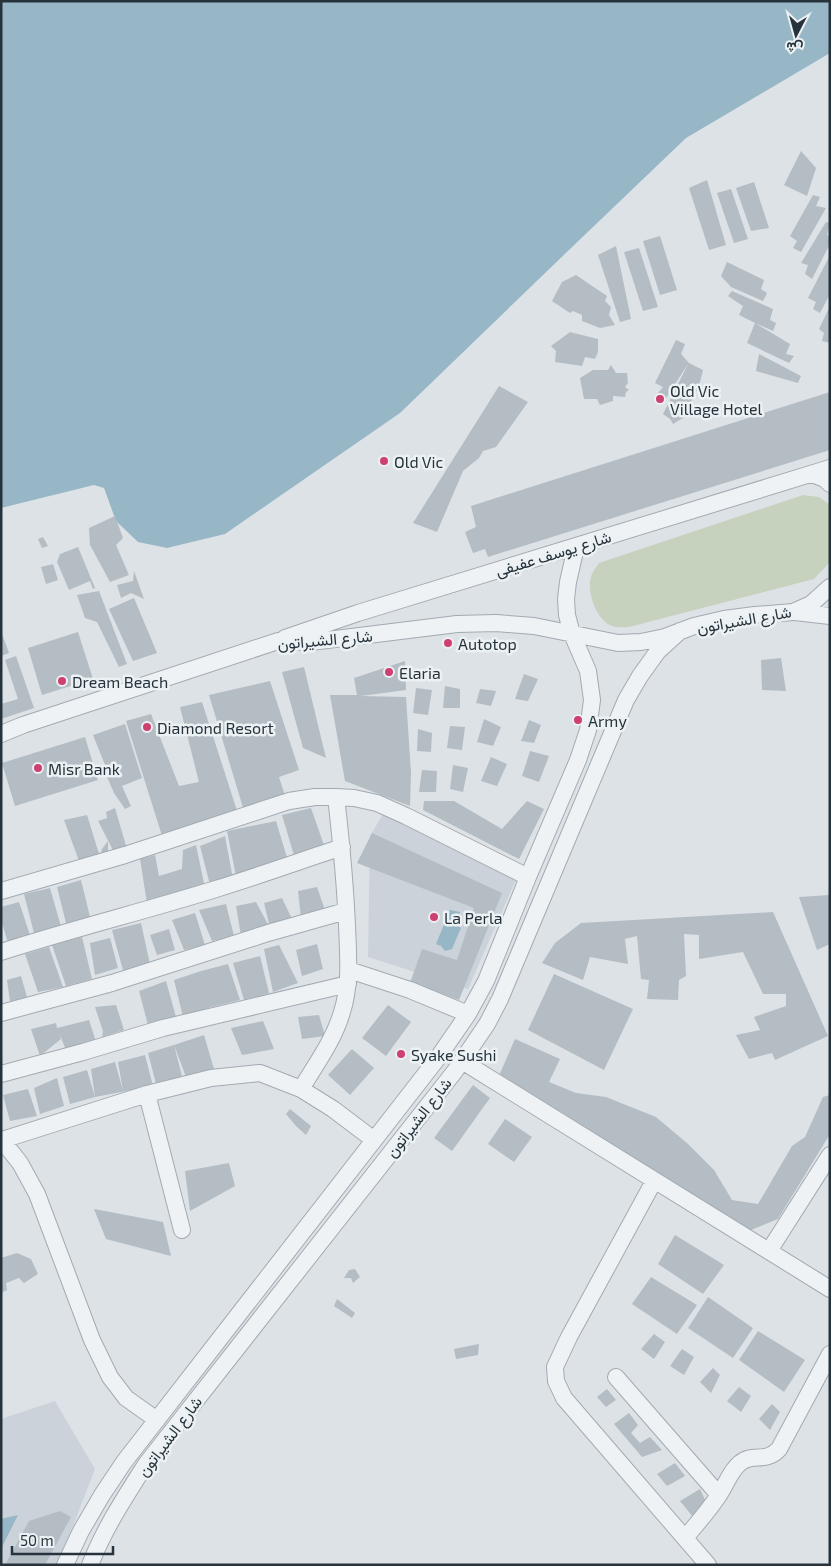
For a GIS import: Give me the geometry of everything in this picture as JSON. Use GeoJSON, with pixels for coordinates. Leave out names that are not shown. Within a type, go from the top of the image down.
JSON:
{"type":"FeatureCollection","features":[{"type":"Feature","properties":{"kind":"street","name":"شارع يوسف عفيفى"},"geometry":{"type":"LineString","coordinates":[[278,641],[358,613],[830,468]]}},
{"type":"Feature","properties":{"kind":"street"},"geometry":{"type":"LineString","coordinates":[[812,474],[825,479],[830,484]]}},
{"type":"Feature","properties":{"kind":"street","name":"شارع الشيراتون"},"geometry":{"type":"LineString","coordinates":[[65,1565],[80,1531],[124,1462],[437,1059],[468,1014],[486,982],[578,760],[588,730],[592,700],[588,671],[572,634],[567,615],[568,582],[576,547]]}},
{"type":"Feature","properties":{"kind":"street","name":"شارع الشيراتون"},"geometry":{"type":"LineString","coordinates":[[1,734],[23,725],[278,641],[311,642],[457,624],[496,622],[534,626],[618,643],[641,642],[665,637],[694,626],[724,619],[793,612],[811,604],[830,587]]}},
{"type":"Feature","properties":{"kind":"street"},"geometry":{"type":"LineString","coordinates":[[793,612],[830,616]]}},
{"type":"Feature","properties":{"kind":"street","name":"شارع الشيراتون"},"geometry":{"type":"LineString","coordinates":[[90,1565],[113,1516],[146,1464],[462,1061],[487,1024],[500,999],[626,700],[658,651],[680,631]]}},
{"type":"Feature","properties":{"kind":"street"},"geometry":{"type":"LineString","coordinates":[[1,891],[125,855],[289,800],[315,797],[354,798],[377,803],[528,877]]}},
{"type":"Feature","properties":{"kind":"street"},"geometry":{"type":"LineString","coordinates":[[301,1088],[329,1046],[342,1012],[348,977],[342,847],[336,797]]}},
{"type":"Feature","properties":{"kind":"street"},"geometry":{"type":"LineString","coordinates":[[1,952],[219,888],[342,847]]}},
{"type":"Feature","properties":{"kind":"street"},"geometry":{"type":"LineString","coordinates":[[1,1013],[112,983],[268,933],[346,911]]}},
{"type":"Feature","properties":{"kind":"street"},"geometry":{"type":"LineString","coordinates":[[1,1074],[348,977],[410,990],[468,1014]]}},
{"type":"Feature","properties":{"kind":"street"},"geometry":{"type":"LineString","coordinates":[[462,1061],[830,1289]]}},
{"type":"Feature","properties":{"kind":"street"},"geometry":{"type":"LineString","coordinates":[[157,1420],[126,1398],[110,1377],[92,1340],[37,1194],[20,1163],[1,1140],[148,1094],[211,1078],[260,1073],[301,1088],[374,1140]]}},
{"type":"Feature","properties":{"kind":"street"},"geometry":{"type":"LineString","coordinates":[[148,1094],[182,1230]]}},
{"type":"Feature","properties":{"kind":"street"},"geometry":{"type":"LineString","coordinates":[[769,1251],[830,1155]]}},
{"type":"Feature","properties":{"kind":"street"},"geometry":{"type":"LineString","coordinates":[[654,1181],[569,1337],[555,1367],[556,1381],[564,1398],[708,1565]]}},
{"type":"Feature","properties":{"kind":"street"},"geometry":{"type":"LineString","coordinates":[[685,1538],[719,1495],[735,1467],[743,1460],[765,1458],[774,1455],[779,1450],[830,1354]]}},
{"type":"Feature","properties":{"kind":"street"},"geometry":{"type":"LineString","coordinates":[[616,1377],[719,1495]]}},
{"type":"Feature","properties":{"kind":"shaded area","name":"La Perla"},"geometry":{"type":"Polygon","coordinates":[[[383,814],[517,877],[468,989],[368,957],[370,836],[383,814]]]}},
{"type":"Feature","properties":{"kind":"shaded area"},"geometry":{"type":"Polygon","coordinates":[[[55,1401],[95,1469],[58,1565],[1,1565],[1,1419],[55,1401]]]}},
{"type":"Feature","properties":{"kind":"green space"},"geometry":{"type":"Polygon","coordinates":[[[803,495],[819,497],[830,505],[830,562],[814,579],[629,627],[612,626],[597,612],[591,598],[590,583],[592,573],[599,563],[803,495]]]}},
{"type":"Feature","properties":{"kind":"water"},"geometry":{"type":"Polygon","coordinates":[[[1,1],[830,1],[830,53],[686,138],[400,413],[225,534],[167,548],[138,542],[116,521],[104,488],[94,485],[1,508],[1,1]]]}},
{"type":"Feature","properties":{"kind":"water"},"geometry":{"type":"Polygon","coordinates":[[[450,910],[460,912],[456,923],[461,928],[452,949],[445,951],[436,944],[450,910]]]}},
{"type":"Feature","properties":{"kind":"water"},"geometry":{"type":"Polygon","coordinates":[[[18,1515],[2,1547],[1,1519],[18,1515]]]}},
{"type":"Feature","properties":{"kind":"building"},"geometry":{"type":"Polygon","coordinates":[[[801,151],[816,168],[807,196],[784,185],[801,151]]]}},
{"type":"Feature","properties":{"kind":"building"},"geometry":{"type":"Polygon","coordinates":[[[707,180],[726,245],[709,250],[689,188],[707,180]]]}},
{"type":"Feature","properties":{"kind":"building"},"geometry":{"type":"Polygon","coordinates":[[[754,182],[769,228],[751,231],[736,188],[754,182]]]}},
{"type":"Feature","properties":{"kind":"building"},"geometry":{"type":"Polygon","coordinates":[[[731,189],[748,239],[734,243],[717,193],[731,189]]]}},
{"type":"Feature","properties":{"kind":"building"},"geometry":{"type":"Polygon","coordinates":[[[813,195],[820,197],[816,206],[826,208],[801,252],[793,248],[797,241],[790,236],[813,195]]]}},
{"type":"Feature","properties":{"kind":"building"},"geometry":{"type":"Polygon","coordinates":[[[826,222],[830,223],[827,235],[830,236],[830,244],[812,279],[805,274],[808,265],[801,263],[826,222]]]}},
{"type":"Feature","properties":{"kind":"building"},"geometry":{"type":"Polygon","coordinates":[[[660,236],[677,290],[660,295],[643,241],[660,236]]]}},
{"type":"Feature","properties":{"kind":"building"},"geometry":{"type":"Polygon","coordinates":[[[616,246],[631,319],[620,322],[598,255],[616,246]]]}},
{"type":"Feature","properties":{"kind":"building"},"geometry":{"type":"Polygon","coordinates":[[[639,248],[658,307],[643,311],[624,252],[639,248]]]}},
{"type":"Feature","properties":{"kind":"building"},"geometry":{"type":"Polygon","coordinates":[[[830,255],[830,294],[820,313],[813,309],[816,302],[808,298],[830,255]]]}},
{"type":"Feature","properties":{"kind":"building"},"geometry":{"type":"Polygon","coordinates":[[[727,262],[764,280],[761,289],[767,293],[763,301],[731,287],[721,276],[727,262]]]}},
{"type":"Feature","properties":{"kind":"building"},"geometry":{"type":"Polygon","coordinates":[[[576,275],[607,296],[605,301],[611,307],[609,315],[615,325],[600,328],[582,321],[582,315],[573,311],[570,313],[552,301],[562,282],[576,275]]]}},
{"type":"Feature","properties":{"kind":"building"},"geometry":{"type":"Polygon","coordinates":[[[732,291],[773,309],[770,320],[776,323],[773,331],[739,315],[743,306],[728,296],[732,291]]]}},
{"type":"Feature","properties":{"kind":"building"},"geometry":{"type":"Polygon","coordinates":[[[830,306],[830,343],[822,341],[824,333],[819,329],[830,306]]]}},
{"type":"Feature","properties":{"kind":"building"},"geometry":{"type":"Polygon","coordinates":[[[755,323],[790,344],[786,354],[794,356],[789,363],[747,343],[755,323]]]}},
{"type":"Feature","properties":{"kind":"building"},"geometry":{"type":"Polygon","coordinates":[[[570,332],[598,339],[598,352],[595,359],[585,357],[582,366],[555,362],[556,351],[551,346],[570,332]]]}},
{"type":"Feature","properties":{"kind":"building"},"geometry":{"type":"Polygon","coordinates":[[[676,340],[685,344],[681,354],[689,363],[703,370],[699,386],[683,418],[673,424],[663,414],[688,364],[666,398],[658,393],[663,387],[655,383],[676,340]]]}},
{"type":"Feature","properties":{"kind":"building"},"geometry":{"type":"Polygon","coordinates":[[[759,354],[801,376],[798,383],[756,371],[759,354]]]}},
{"type":"Feature","properties":{"kind":"building"},"geometry":{"type":"Polygon","coordinates":[[[611,365],[616,373],[627,373],[628,383],[625,387],[629,390],[626,392],[625,397],[613,396],[613,401],[600,405],[597,399],[584,399],[580,378],[593,370],[608,370],[611,365]]]}},
{"type":"Feature","properties":{"kind":"building"},"geometry":{"type":"Polygon","coordinates":[[[499,386],[528,402],[496,447],[483,451],[479,458],[463,471],[437,532],[413,523],[499,386]]]}},
{"type":"Feature","properties":{"kind":"building"},"geometry":{"type":"Polygon","coordinates":[[[830,392],[830,450],[488,557],[485,549],[473,553],[465,532],[476,527],[471,506],[830,392]]]}},
{"type":"Feature","properties":{"kind":"building"},"geometry":{"type":"Polygon","coordinates":[[[115,516],[123,538],[116,545],[129,575],[110,582],[90,545],[89,528],[115,516]]]}},
{"type":"Feature","properties":{"kind":"building"},"geometry":{"type":"Polygon","coordinates":[[[43,537],[48,546],[42,548],[38,539],[43,537]]]}},
{"type":"Feature","properties":{"kind":"building"},"geometry":{"type":"Polygon","coordinates":[[[78,547],[95,588],[93,589],[90,581],[69,590],[57,562],[60,554],[78,547]]]}},
{"type":"Feature","properties":{"kind":"building"},"geometry":{"type":"Polygon","coordinates":[[[53,564],[58,580],[46,584],[41,567],[53,564]]]}},
{"type":"Feature","properties":{"kind":"building"},"geometry":{"type":"Polygon","coordinates":[[[134,571],[144,599],[131,593],[121,598],[117,585],[133,581],[134,571]]]}},
{"type":"Feature","properties":{"kind":"building"},"geometry":{"type":"Polygon","coordinates":[[[99,591],[127,664],[119,667],[97,622],[85,618],[77,595],[99,591]]]}},
{"type":"Feature","properties":{"kind":"building"},"geometry":{"type":"Polygon","coordinates":[[[134,598],[157,653],[133,661],[109,609],[134,598]]]}},
{"type":"Feature","properties":{"kind":"building"},"geometry":{"type":"Polygon","coordinates":[[[1,631],[9,653],[1,656],[1,631]]]}},
{"type":"Feature","properties":{"kind":"building"},"geometry":{"type":"Polygon","coordinates":[[[78,632],[93,679],[42,695],[28,648],[78,632]]]}},
{"type":"Feature","properties":{"kind":"building"},"geometry":{"type":"Polygon","coordinates":[[[16,656],[34,708],[1,719],[1,704],[18,699],[5,660],[16,656]]]}},
{"type":"Feature","properties":{"kind":"building"},"geometry":{"type":"Polygon","coordinates":[[[781,658],[786,691],[762,690],[761,660],[781,658]]]}},
{"type":"Feature","properties":{"kind":"building"},"geometry":{"type":"Polygon","coordinates":[[[405,661],[406,690],[361,696],[406,697],[411,773],[410,806],[345,781],[330,695],[357,695],[354,678],[405,661]]]}},
{"type":"Feature","properties":{"kind":"building"},"geometry":{"type":"Polygon","coordinates":[[[304,667],[326,758],[303,748],[282,672],[304,667]]]}},
{"type":"Feature","properties":{"kind":"building"},"geometry":{"type":"Polygon","coordinates":[[[524,674],[538,679],[528,701],[515,699],[524,674]]]}},
{"type":"Feature","properties":{"kind":"building"},"geometry":{"type":"Polygon","coordinates":[[[270,681],[299,770],[279,777],[285,796],[244,811],[209,695],[270,681]]]}},
{"type":"Feature","properties":{"kind":"building"},"geometry":{"type":"Polygon","coordinates":[[[445,686],[460,689],[460,708],[443,708],[445,686]]]}},
{"type":"Feature","properties":{"kind":"building"},"geometry":{"type":"Polygon","coordinates":[[[416,688],[432,690],[428,715],[413,713],[416,688]]]}},
{"type":"Feature","properties":{"kind":"building"},"geometry":{"type":"Polygon","coordinates":[[[480,689],[496,691],[491,706],[476,703],[480,689]]]}},
{"type":"Feature","properties":{"kind":"building"},"geometry":{"type":"Polygon","coordinates":[[[202,702],[239,817],[163,839],[126,721],[151,714],[179,786],[199,782],[180,707],[202,702]]]}},
{"type":"Feature","properties":{"kind":"building"},"geometry":{"type":"Polygon","coordinates":[[[484,719],[501,727],[493,746],[477,742],[484,719]]]}},
{"type":"Feature","properties":{"kind":"building"},"geometry":{"type":"Polygon","coordinates":[[[529,720],[541,725],[534,743],[521,741],[529,720]]]}},
{"type":"Feature","properties":{"kind":"building"},"geometry":{"type":"Polygon","coordinates":[[[125,724],[142,778],[122,786],[131,806],[125,809],[114,793],[104,770],[105,765],[93,735],[125,724]]]}},
{"type":"Feature","properties":{"kind":"building"},"geometry":{"type":"Polygon","coordinates":[[[450,726],[465,727],[462,750],[447,748],[450,726]]]}},
{"type":"Feature","properties":{"kind":"building"},"geometry":{"type":"Polygon","coordinates":[[[418,729],[432,733],[431,752],[417,751],[418,729]]]}},
{"type":"Feature","properties":{"kind":"building"},"geometry":{"type":"Polygon","coordinates":[[[85,737],[98,780],[15,806],[2,763],[85,737]]]}},
{"type":"Feature","properties":{"kind":"building"},"geometry":{"type":"Polygon","coordinates":[[[530,751],[549,756],[539,782],[522,776],[530,751]]]}},
{"type":"Feature","properties":{"kind":"building"},"geometry":{"type":"Polygon","coordinates":[[[491,757],[507,764],[497,786],[481,781],[491,757]]]}},
{"type":"Feature","properties":{"kind":"building"},"geometry":{"type":"Polygon","coordinates":[[[453,765],[468,768],[463,792],[450,789],[453,765]]]}},
{"type":"Feature","properties":{"kind":"building"},"geometry":{"type":"Polygon","coordinates":[[[422,770],[437,771],[436,792],[419,792],[422,770]]]}},
{"type":"Feature","properties":{"kind":"building"},"geometry":{"type":"Polygon","coordinates":[[[424,801],[454,801],[502,829],[527,801],[544,809],[519,859],[423,810],[424,801]]]}},
{"type":"Feature","properties":{"kind":"building"},"geometry":{"type":"Polygon","coordinates":[[[115,808],[127,849],[115,854],[98,821],[107,818],[106,812],[115,808]]]}},
{"type":"Feature","properties":{"kind":"building"},"geometry":{"type":"Polygon","coordinates":[[[311,808],[325,848],[295,859],[282,815],[311,808]]]}},
{"type":"Feature","properties":{"kind":"building"},"geometry":{"type":"Polygon","coordinates":[[[87,815],[100,857],[79,861],[64,820],[87,815]]]}},
{"type":"Feature","properties":{"kind":"building"},"geometry":{"type":"Polygon","coordinates":[[[276,821],[288,861],[236,876],[227,831],[276,821]]]}},
{"type":"Feature","properties":{"kind":"building"},"geometry":{"type":"Polygon","coordinates":[[[372,833],[502,893],[459,1000],[410,983],[422,949],[457,960],[474,908],[357,863],[372,833]]]}},
{"type":"Feature","properties":{"kind":"building"},"geometry":{"type":"Polygon","coordinates":[[[225,836],[233,879],[210,885],[200,846],[225,836]]]}},
{"type":"Feature","properties":{"kind":"building"},"geometry":{"type":"Polygon","coordinates":[[[108,841],[108,855],[100,857],[102,849],[108,841]]]}},
{"type":"Feature","properties":{"kind":"building"},"geometry":{"type":"Polygon","coordinates":[[[196,845],[205,888],[147,903],[140,859],[155,855],[159,876],[182,869],[183,850],[196,845]]]}},
{"type":"Feature","properties":{"kind":"building"},"geometry":{"type":"Polygon","coordinates":[[[81,880],[91,921],[67,927],[57,887],[81,880]]]}},
{"type":"Feature","properties":{"kind":"building"},"geometry":{"type":"Polygon","coordinates":[[[317,887],[325,910],[301,918],[298,891],[317,887]]]}},
{"type":"Feature","properties":{"kind":"building"},"geometry":{"type":"Polygon","coordinates":[[[50,888],[62,930],[35,937],[24,894],[50,888]]]}},
{"type":"Feature","properties":{"kind":"building"},"geometry":{"type":"Polygon","coordinates":[[[830,895],[830,944],[817,950],[799,897],[830,895]]]}},
{"type":"Feature","properties":{"kind":"building"},"geometry":{"type":"Polygon","coordinates":[[[282,898],[292,919],[270,928],[264,903],[282,898]]]}},
{"type":"Feature","properties":{"kind":"building"},"geometry":{"type":"Polygon","coordinates":[[[19,902],[31,938],[8,943],[1,919],[1,907],[19,902]]]}},
{"type":"Feature","properties":{"kind":"building"},"geometry":{"type":"Polygon","coordinates":[[[256,902],[270,928],[241,936],[236,906],[256,902]]]}},
{"type":"Feature","properties":{"kind":"building"},"geometry":{"type":"Polygon","coordinates":[[[226,904],[234,936],[212,941],[199,910],[226,904]]]}},
{"type":"Feature","properties":{"kind":"building"},"geometry":{"type":"Polygon","coordinates":[[[773,912],[828,1036],[775,1060],[772,1053],[749,1059],[736,1035],[760,1030],[754,1017],[786,1006],[786,994],[763,994],[743,952],[699,959],[699,935],[684,934],[686,976],[679,980],[678,1000],[647,999],[649,980],[641,979],[637,936],[625,939],[628,964],[590,957],[583,980],[542,963],[555,943],[581,923],[773,912]]]}},
{"type":"Feature","properties":{"kind":"building"},"geometry":{"type":"Polygon","coordinates":[[[195,913],[205,945],[184,950],[172,920],[195,913]]]}},
{"type":"Feature","properties":{"kind":"building"},"geometry":{"type":"Polygon","coordinates":[[[141,923],[150,964],[124,974],[112,930],[141,923]]]}},
{"type":"Feature","properties":{"kind":"building"},"geometry":{"type":"Polygon","coordinates":[[[169,929],[175,950],[157,955],[150,935],[169,929]]]}},
{"type":"Feature","properties":{"kind":"building"},"geometry":{"type":"Polygon","coordinates":[[[82,937],[92,979],[66,986],[52,945],[82,937]]]}},
{"type":"Feature","properties":{"kind":"building"},"geometry":{"type":"Polygon","coordinates":[[[110,938],[118,968],[95,975],[90,943],[110,938]]]}},
{"type":"Feature","properties":{"kind":"building"},"geometry":{"type":"Polygon","coordinates":[[[317,944],[323,969],[302,976],[296,950],[317,944]]]}},
{"type":"Feature","properties":{"kind":"building"},"geometry":{"type":"Polygon","coordinates":[[[279,945],[298,983],[273,992],[264,949],[279,945]]]}},
{"type":"Feature","properties":{"kind":"building"},"geometry":{"type":"Polygon","coordinates":[[[49,947],[63,987],[38,992],[25,954],[49,947]]]}},
{"type":"Feature","properties":{"kind":"building"},"geometry":{"type":"Polygon","coordinates":[[[260,956],[269,993],[244,1000],[233,963],[260,956]]]}},
{"type":"Feature","properties":{"kind":"building"},"geometry":{"type":"Polygon","coordinates":[[[228,964],[240,1000],[211,1007],[183,1017],[174,980],[228,964]]]}},
{"type":"Feature","properties":{"kind":"building"},"geometry":{"type":"Polygon","coordinates":[[[554,974],[633,1009],[604,1070],[528,1030],[554,974]]]}},
{"type":"Feature","properties":{"kind":"building"},"geometry":{"type":"Polygon","coordinates":[[[21,976],[27,997],[10,1002],[7,980],[21,976]]]}},
{"type":"Feature","properties":{"kind":"building"},"geometry":{"type":"Polygon","coordinates":[[[166,981],[176,1017],[148,1025],[139,991],[166,981]]]}},
{"type":"Feature","properties":{"kind":"building"},"geometry":{"type":"Polygon","coordinates":[[[116,1005],[124,1030],[102,1037],[103,1031],[95,1007],[116,1005]]]}},
{"type":"Feature","properties":{"kind":"building"},"geometry":{"type":"Polygon","coordinates":[[[388,1005],[411,1022],[386,1056],[362,1038],[388,1005]]]}},
{"type":"Feature","properties":{"kind":"building"},"geometry":{"type":"Polygon","coordinates":[[[319,1015],[325,1036],[302,1039],[298,1017],[319,1015]]]}},
{"type":"Feature","properties":{"kind":"building"},"geometry":{"type":"Polygon","coordinates":[[[89,1020],[98,1048],[68,1056],[59,1032],[61,1039],[40,1056],[31,1029],[56,1023],[57,1028],[89,1020]]]}},
{"type":"Feature","properties":{"kind":"building"},"geometry":{"type":"Polygon","coordinates":[[[263,1021],[274,1049],[242,1055],[231,1028],[263,1021]]]}},
{"type":"Feature","properties":{"kind":"building"},"geometry":{"type":"Polygon","coordinates":[[[204,1035],[214,1069],[186,1077],[174,1045],[204,1035]]]}},
{"type":"Feature","properties":{"kind":"building"},"geometry":{"type":"Polygon","coordinates":[[[515,1039],[560,1059],[549,1082],[576,1093],[606,1097],[656,1117],[688,1144],[714,1170],[732,1200],[758,1204],[792,1146],[805,1137],[823,1097],[830,1095],[830,1134],[778,1219],[746,1232],[566,1121],[568,1116],[498,1078],[515,1039]]]}},
{"type":"Feature","properties":{"kind":"building"},"geometry":{"type":"Polygon","coordinates":[[[174,1045],[182,1076],[156,1084],[148,1053],[174,1045]]]}},
{"type":"Feature","properties":{"kind":"building"},"geometry":{"type":"Polygon","coordinates":[[[352,1049],[374,1068],[350,1095],[328,1075],[352,1049]]]}},
{"type":"Feature","properties":{"kind":"building"},"geometry":{"type":"Polygon","coordinates":[[[145,1055],[153,1086],[95,1097],[91,1069],[115,1062],[123,1091],[118,1062],[145,1055]]]}},
{"type":"Feature","properties":{"kind":"building"},"geometry":{"type":"Polygon","coordinates":[[[87,1070],[95,1097],[70,1104],[63,1077],[87,1070]]]}},
{"type":"Feature","properties":{"kind":"building"},"geometry":{"type":"Polygon","coordinates":[[[57,1078],[64,1106],[40,1114],[34,1088],[57,1078]]]}},
{"type":"Feature","properties":{"kind":"building"},"geometry":{"type":"Polygon","coordinates":[[[473,1085],[490,1098],[452,1151],[434,1138],[473,1085]]]}},
{"type":"Feature","properties":{"kind":"building"},"geometry":{"type":"Polygon","coordinates":[[[28,1089],[37,1116],[10,1121],[3,1095],[28,1089]]]}},
{"type":"Feature","properties":{"kind":"building"},"geometry":{"type":"Polygon","coordinates":[[[290,1109],[311,1126],[306,1135],[286,1114],[290,1109]]]}},
{"type":"Feature","properties":{"kind":"building"},"geometry":{"type":"Polygon","coordinates":[[[505,1119],[532,1137],[514,1162],[488,1144],[505,1119]]]}},
{"type":"Feature","properties":{"kind":"building"},"geometry":{"type":"Polygon","coordinates":[[[229,1163],[235,1186],[190,1211],[185,1171],[229,1163]]]}},
{"type":"Feature","properties":{"kind":"building"},"geometry":{"type":"Polygon","coordinates":[[[94,1209],[163,1222],[171,1256],[106,1239],[94,1209]]]}},
{"type":"Feature","properties":{"kind":"building"},"geometry":{"type":"Polygon","coordinates":[[[675,1235],[724,1265],[703,1294],[658,1264],[675,1235]]]}},
{"type":"Feature","properties":{"kind":"building"},"geometry":{"type":"Polygon","coordinates":[[[17,1253],[31,1259],[38,1274],[24,1283],[19,1278],[6,1283],[7,1290],[1,1293],[1,1258],[17,1253]]]}},
{"type":"Feature","properties":{"kind":"building"},"geometry":{"type":"Polygon","coordinates":[[[355,1269],[360,1277],[353,1283],[351,1278],[344,1278],[349,1270],[355,1269]]]}},
{"type":"Feature","properties":{"kind":"building"},"geometry":{"type":"Polygon","coordinates":[[[651,1277],[697,1305],[677,1334],[632,1304],[651,1277]]]}},
{"type":"Feature","properties":{"kind":"building"},"geometry":{"type":"Polygon","coordinates":[[[708,1297],[753,1328],[733,1358],[688,1328],[708,1297]]]}},
{"type":"Feature","properties":{"kind":"building"},"geometry":{"type":"Polygon","coordinates":[[[337,1299],[355,1313],[352,1318],[334,1306],[337,1299]]]}},
{"type":"Feature","properties":{"kind":"building"},"geometry":{"type":"Polygon","coordinates":[[[758,1331],[805,1360],[784,1392],[739,1360],[758,1331]]]}},
{"type":"Feature","properties":{"kind":"building"},"geometry":{"type":"Polygon","coordinates":[[[654,1334],[665,1342],[654,1359],[641,1349],[654,1334]]]}},
{"type":"Feature","properties":{"kind":"building"},"geometry":{"type":"Polygon","coordinates":[[[479,1344],[478,1355],[456,1359],[454,1349],[479,1344]]]}},
{"type":"Feature","properties":{"kind":"building"},"geometry":{"type":"Polygon","coordinates":[[[682,1349],[694,1357],[684,1375],[670,1366],[682,1349]]]}},
{"type":"Feature","properties":{"kind":"building"},"geometry":{"type":"Polygon","coordinates":[[[713,1368],[720,1375],[711,1393],[700,1382],[713,1368]]]}},
{"type":"Feature","properties":{"kind":"building"},"geometry":{"type":"Polygon","coordinates":[[[739,1387],[751,1396],[741,1412],[727,1401],[739,1387]]]}},
{"type":"Feature","properties":{"kind":"building"},"geometry":{"type":"Polygon","coordinates":[[[607,1389],[616,1400],[606,1407],[597,1397],[607,1389]]]}},
{"type":"Feature","properties":{"kind":"building"},"geometry":{"type":"Polygon","coordinates":[[[772,1404],[780,1412],[770,1430],[759,1419],[772,1404]]]}},
{"type":"Feature","properties":{"kind":"building"},"geometry":{"type":"Polygon","coordinates":[[[629,1413],[638,1425],[631,1433],[640,1443],[650,1437],[662,1450],[642,1457],[614,1424],[629,1413]]]}},
{"type":"Feature","properties":{"kind":"building"},"geometry":{"type":"Polygon","coordinates":[[[675,1463],[685,1476],[667,1486],[657,1474],[675,1463]]]}},
{"type":"Feature","properties":{"kind":"building"},"geometry":{"type":"Polygon","coordinates":[[[700,1489],[706,1502],[697,1509],[699,1514],[693,1517],[680,1501],[700,1489]]]}},
{"type":"Feature","properties":{"kind":"building"},"geometry":{"type":"Polygon","coordinates":[[[60,1511],[71,1517],[45,1565],[5,1565],[29,1521],[60,1511]]]}},
{"type":"Feature","properties":{"kind":"place","name":"Old Vic Village Hotel"},"geometry":{"type":"Point","coordinates":[660,399]}},
{"type":"Feature","properties":{"kind":"place","name":"Old Vic"},"geometry":{"type":"Point","coordinates":[384,461]}},
{"type":"Feature","properties":{"kind":"place","name":"Autotop"},"geometry":{"type":"Point","coordinates":[448,643]}},
{"type":"Feature","properties":{"kind":"place","name":"Elaria"},"geometry":{"type":"Point","coordinates":[389,672]}},
{"type":"Feature","properties":{"kind":"place","name":"Dream Beach"},"geometry":{"type":"Point","coordinates":[62,681]}},
{"type":"Feature","properties":{"kind":"place","name":"Army"},"geometry":{"type":"Point","coordinates":[578,720]}},
{"type":"Feature","properties":{"kind":"place","name":"Diamond Resort"},"geometry":{"type":"Point","coordinates":[147,727]}},
{"type":"Feature","properties":{"kind":"place","name":"Misr Bank"},"geometry":{"type":"Point","coordinates":[38,768]}},
{"type":"Feature","properties":{"kind":"place","name":"La Perla"},"geometry":{"type":"Point","coordinates":[434,917]}},
{"type":"Feature","properties":{"kind":"place","name":"Syake Sushi"},"geometry":{"type":"Point","coordinates":[401,1054]}}]}
